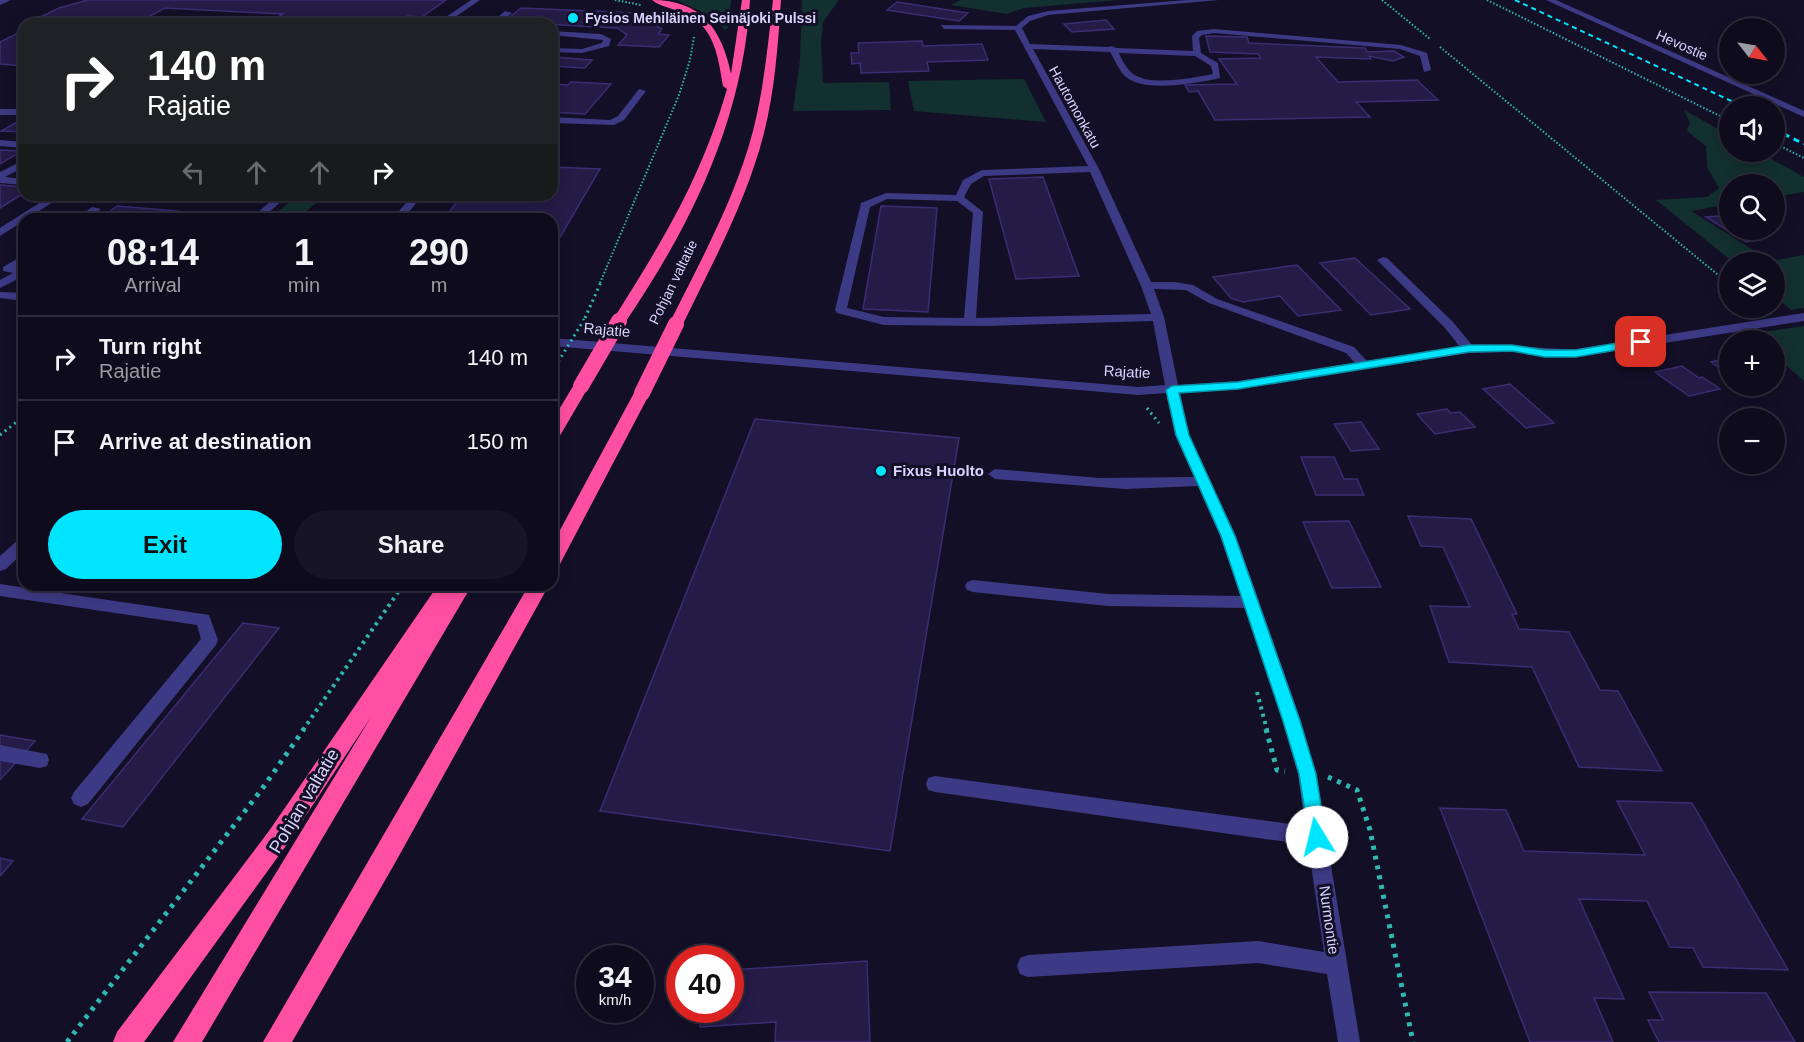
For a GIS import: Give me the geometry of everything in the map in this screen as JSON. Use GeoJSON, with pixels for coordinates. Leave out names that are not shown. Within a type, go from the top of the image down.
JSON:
{"type":"FeatureCollection","features":[{"type":"Feature","properties":{"kind":"highway"},"geometry":{"type":"LineString","coordinates":[[656,0],[698,17],[717,34],[730,96]]}},
{"type":"Feature","properties":{"kind":"highway","name":"Pohjan valtatie"},"geometry":{"type":"LineString","coordinates":[[558,425],[688,209],[730,96],[746,0]]}},
{"type":"Feature","properties":{"kind":"highway","name":"Pohjan valtatie"},"geometry":{"type":"LineString","coordinates":[[558,551],[642,393],[731,209],[751,154],[764,106],[773,48],[777,0]]}},
{"type":"Feature","properties":{"kind":"highway"},"geometry":{"type":"LineString","coordinates":[[558,421],[581,386]]}},
{"type":"Feature","properties":{"kind":"highway"},"geometry":{"type":"LineString","coordinates":[[127,1042],[277,839],[444,591]]}},
{"type":"Feature","properties":{"kind":"highway","name":"Pohjan valtatie"},"geometry":{"type":"LineString","coordinates":[[187,1042],[458,591]]}},
{"type":"Feature","properties":{"kind":"highway"},"geometry":{"type":"LineString","coordinates":[[277,1042],[387,855],[536,591]]}},
{"type":"Feature","properties":{"kind":"street"},"geometry":{"type":"LineString","coordinates":[[0,3],[7,0]]}},
{"type":"Feature","properties":{"kind":"street"},"geometry":{"type":"LineString","coordinates":[[449,18],[476,0]]}},
{"type":"Feature","properties":{"kind":"street"},"geometry":{"type":"LineString","coordinates":[[944,27],[1018,28],[1028,19],[1048,13],[1215,0]]}},
{"type":"Feature","properties":{"kind":"street","name":"Hevostie"},"geometry":{"type":"LineString","coordinates":[[1550,0],[1804,114]]}},
{"type":"Feature","properties":{"kind":"street"},"geometry":{"type":"LineString","coordinates":[[502,18],[508,13]]}},
{"type":"Feature","properties":{"kind":"street","name":"Hautomonkatu"},"geometry":{"type":"LineString","coordinates":[[1018,28],[1094,169],[1147,286],[1158,317],[1172,390]]}},
{"type":"Feature","properties":{"kind":"street"},"geometry":{"type":"LineString","coordinates":[[1197,54],[1195,38],[1200,33],[1214,31],[1401,47],[1424,55],[1427,70]]}},
{"type":"Feature","properties":{"kind":"street"},"geometry":{"type":"LineString","coordinates":[[558,33],[601,36],[607,39],[606,44],[596,49],[558,50]]}},
{"type":"Feature","properties":{"kind":"street"},"geometry":{"type":"LineString","coordinates":[[1026,46],[1112,48],[1197,54],[1215,65],[1217,76],[1200,80],[1145,82],[1129,75],[1112,48]]}},
{"type":"Feature","properties":{"kind":"street"},"geometry":{"type":"LineString","coordinates":[[558,120],[611,123],[621,118],[642,92]]}},
{"type":"Feature","properties":{"kind":"street"},"geometry":{"type":"LineString","coordinates":[[0,112],[18,112]]}},
{"type":"Feature","properties":{"kind":"street"},"geometry":{"type":"LineString","coordinates":[[0,143],[18,144]]}},
{"type":"Feature","properties":{"kind":"street"},"geometry":{"type":"LineString","coordinates":[[0,178],[18,167]]}},
{"type":"Feature","properties":{"kind":"street"},"geometry":{"type":"LineString","coordinates":[[959,198],[967,182],[982,173],[1094,169]]}},
{"type":"Feature","properties":{"kind":"street"},"geometry":{"type":"LineString","coordinates":[[0,178],[18,181]]}},
{"type":"Feature","properties":{"kind":"street"},"geometry":{"type":"LineString","coordinates":[[970,322],[978,212],[959,198],[886,196],[865,205],[842,310],[884,321],[970,322],[1158,317]]}},
{"type":"Feature","properties":{"kind":"street"},"geometry":{"type":"LineString","coordinates":[[31,213],[49,201]]}},
{"type":"Feature","properties":{"kind":"street"},"geometry":{"type":"LineString","coordinates":[[262,213],[277,201]]}},
{"type":"Feature","properties":{"kind":"street"},"geometry":{"type":"LineString","coordinates":[[402,213],[413,201]]}},
{"type":"Feature","properties":{"kind":"street"},"geometry":{"type":"LineString","coordinates":[[91,213],[96,210]]}},
{"type":"Feature","properties":{"kind":"street"},"geometry":{"type":"LineString","coordinates":[[0,233],[18,221]]}},
{"type":"Feature","properties":{"kind":"street"},"geometry":{"type":"LineString","coordinates":[[1383,260],[1449,325],[1469,349]]}},
{"type":"Feature","properties":{"kind":"street"},"geometry":{"type":"LineString","coordinates":[[18,262],[7,269],[18,270]]}},
{"type":"Feature","properties":{"kind":"street"},"geometry":{"type":"LineString","coordinates":[[0,285],[18,274]]}},
{"type":"Feature","properties":{"kind":"street"},"geometry":{"type":"LineString","coordinates":[[1147,286],[1186,285],[1200,289],[1213,301],[1350,350],[1365,367]]}},
{"type":"Feature","properties":{"kind":"street"},"geometry":{"type":"LineString","coordinates":[[0,295],[18,296]]}},
{"type":"Feature","properties":{"kind":"street","name":"Rajatie"},"geometry":{"type":"LineString","coordinates":[[558,343],[1138,391],[1238,386],[1469,349],[1512,348],[1545,353],[1576,353],[1804,317]]}},
{"type":"Feature","properties":{"kind":"street","name":"Nurmontie"},"geometry":{"type":"LineString","coordinates":[[1172,390],[1182,435],[1252,602],[1307,774],[1348,1042]]}},
{"type":"Feature","properties":{"kind":"street"},"geometry":{"type":"LineString","coordinates":[[995,474],[1108,485],[1165,485],[1203,481]]}},
{"type":"Feature","properties":{"kind":"street"},"geometry":{"type":"LineString","coordinates":[[0,565],[18,548]]}},
{"type":"Feature","properties":{"kind":"street"},"geometry":{"type":"LineString","coordinates":[[974,586],[1107,600],[1252,602]]}},
{"type":"Feature","properties":{"kind":"street"},"geometry":{"type":"LineString","coordinates":[[0,590],[203,620],[210,640],[81,798]]}},
{"type":"Feature","properties":{"kind":"street"},"geometry":{"type":"LineString","coordinates":[[0,753],[40,760]]}},
{"type":"Feature","properties":{"kind":"street"},"geometry":{"type":"LineString","coordinates":[[935,784],[1317,837]]}},
{"type":"Feature","properties":{"kind":"street"},"geometry":{"type":"LineString","coordinates":[[1028,966],[1258,952],[1335,964]]}},
{"type":"Feature","properties":{"kind":"path"},"geometry":{"type":"LineString","coordinates":[[615,0],[643,6]]}},
{"type":"Feature","properties":{"kind":"path"},"geometry":{"type":"LineString","coordinates":[[1382,0],[1719,276]]}},
{"type":"Feature","properties":{"kind":"path"},"geometry":{"type":"LineString","coordinates":[[1487,0],[1719,116]]}},
{"type":"Feature","properties":{"kind":"path"},"geometry":{"type":"LineString","coordinates":[[558,362],[585,318],[626,228],[683,83],[693,51],[694,37],[691,28]]}},
{"type":"Feature","properties":{"kind":"path"},"geometry":{"type":"LineString","coordinates":[[1785,148],[1804,158]]}},
{"type":"Feature","properties":{"kind":"path"},"geometry":{"type":"LineString","coordinates":[[0,435],[18,421]]}},
{"type":"Feature","properties":{"kind":"path"},"geometry":{"type":"LineString","coordinates":[[67,1042],[262,789],[399,591]]}},
{"type":"Feature","properties":{"kind":"green space"},"geometry":{"type":"Polygon","coordinates":[[[676,0],[731,0],[728,28],[725,30],[711,16],[676,0]]]}},
{"type":"Feature","properties":{"kind":"green space"},"geometry":{"type":"Polygon","coordinates":[[[802,0],[839,0],[823,22],[821,43],[823,83],[889,82],[891,110],[793,111],[800,59],[802,0]]]}},
{"type":"Feature","properties":{"kind":"green space"},"geometry":{"type":"Polygon","coordinates":[[[960,0],[1119,0],[1024,8],[1007,14],[951,5],[960,0]]]}},
{"type":"Feature","properties":{"kind":"green space"},"geometry":{"type":"Polygon","coordinates":[[[1024,79],[1046,122],[914,111],[908,81],[1024,79]]]}},
{"type":"Feature","properties":{"kind":"green space"},"geometry":{"type":"Polygon","coordinates":[[[1684,110],[1719,129],[1719,162],[1777,162],[1804,177],[1804,192],[1785,195],[1785,174],[1719,174],[1719,188],[1707,167],[1706,146],[1687,131],[1690,123],[1684,110]]]}},
{"type":"Feature","properties":{"kind":"green space"},"geometry":{"type":"Polygon","coordinates":[[[1719,188],[1719,206],[1691,211],[1719,228],[1719,240],[1737,240],[1757,252],[1721,252],[1656,200],[1707,197],[1719,188]]]}},
{"type":"Feature","properties":{"kind":"green space"},"geometry":{"type":"Polygon","coordinates":[[[291,201],[319,201],[304,213],[276,213],[291,201]]]}},
{"type":"Feature","properties":{"kind":"green space"},"geometry":{"type":"Polygon","coordinates":[[[1804,255],[1804,308],[1791,310],[1785,305],[1785,258],[1804,255]]]}},
{"type":"Feature","properties":{"kind":"green space"},"geometry":{"type":"Polygon","coordinates":[[[1804,326],[1804,381],[1785,365],[1785,330],[1776,330],[1804,326]]]}},
{"type":"Feature","properties":{"kind":"building"},"geometry":{"type":"Polygon","coordinates":[[[88,0],[446,0],[422,17],[407,16],[404,18],[277,18],[283,14],[165,8],[146,18],[38,18],[59,8],[88,0]]]}},
{"type":"Feature","properties":{"kind":"building"},"geometry":{"type":"Polygon","coordinates":[[[897,2],[968,13],[959,21],[887,10],[897,2]]]}},
{"type":"Feature","properties":{"kind":"building"},"geometry":{"type":"Polygon","coordinates":[[[521,8],[636,13],[633,17],[644,18],[662,29],[658,34],[669,35],[659,47],[618,45],[627,35],[617,28],[558,25],[558,18],[509,18],[521,8]]]}},
{"type":"Feature","properties":{"kind":"building"},"geometry":{"type":"Polygon","coordinates":[[[1106,20],[1114,29],[1072,32],[1064,24],[1106,20]]]}},
{"type":"Feature","properties":{"kind":"building"},"geometry":{"type":"Polygon","coordinates":[[[18,33],[18,66],[0,64],[0,42],[18,33]]]}},
{"type":"Feature","properties":{"kind":"building"},"geometry":{"type":"Polygon","coordinates":[[[1206,36],[1247,37],[1249,43],[1365,48],[1367,52],[1394,51],[1404,57],[1393,61],[1369,56],[1371,59],[1316,57],[1338,82],[1417,80],[1438,100],[1356,102],[1370,117],[1215,120],[1198,91],[1189,92],[1185,85],[1237,84],[1219,59],[1261,58],[1258,54],[1210,52],[1206,36]]]}},
{"type":"Feature","properties":{"kind":"building"},"geometry":{"type":"Polygon","coordinates":[[[922,41],[923,46],[982,44],[988,60],[927,62],[929,71],[861,73],[860,63],[852,64],[851,53],[859,53],[858,43],[922,41]]]}},
{"type":"Feature","properties":{"kind":"building"},"geometry":{"type":"Polygon","coordinates":[[[558,57],[592,60],[585,68],[558,66],[558,57]]]}},
{"type":"Feature","properties":{"kind":"building"},"geometry":{"type":"Polygon","coordinates":[[[571,82],[611,84],[585,114],[558,112],[558,84],[568,85],[571,82]]]}},
{"type":"Feature","properties":{"kind":"building"},"geometry":{"type":"Polygon","coordinates":[[[18,121],[18,132],[1,131],[18,121]]]}},
{"type":"Feature","properties":{"kind":"building"},"geometry":{"type":"Polygon","coordinates":[[[0,150],[18,151],[18,153],[0,164],[0,150]]]}},
{"type":"Feature","properties":{"kind":"building"},"geometry":{"type":"Polygon","coordinates":[[[558,167],[600,169],[558,241],[558,213],[448,213],[458,201],[558,201],[558,167]]]}},
{"type":"Feature","properties":{"kind":"building"},"geometry":{"type":"Polygon","coordinates":[[[1043,177],[1079,276],[1016,279],[989,179],[1043,177]]]}},
{"type":"Feature","properties":{"kind":"building"},"geometry":{"type":"Polygon","coordinates":[[[0,185],[18,186],[18,197],[0,208],[0,185]]]}},
{"type":"Feature","properties":{"kind":"building"},"geometry":{"type":"Polygon","coordinates":[[[117,206],[178,211],[176,213],[107,213],[117,206]]]}},
{"type":"Feature","properties":{"kind":"building"},"geometry":{"type":"Polygon","coordinates":[[[881,206],[937,208],[928,312],[863,309],[881,206]]]}},
{"type":"Feature","properties":{"kind":"building"},"geometry":{"type":"Polygon","coordinates":[[[1706,217],[1719,217],[1719,225],[1706,217]]]}},
{"type":"Feature","properties":{"kind":"building"},"geometry":{"type":"Polygon","coordinates":[[[1355,258],[1410,309],[1371,315],[1320,263],[1355,258]]]}},
{"type":"Feature","properties":{"kind":"building"},"geometry":{"type":"Polygon","coordinates":[[[1297,265],[1341,310],[1298,316],[1280,296],[1243,302],[1231,298],[1213,277],[1297,265]]]}},
{"type":"Feature","properties":{"kind":"building"},"geometry":{"type":"Polygon","coordinates":[[[1719,360],[1719,367],[1711,362],[1719,360]]]}},
{"type":"Feature","properties":{"kind":"building"},"geometry":{"type":"Polygon","coordinates":[[[1682,366],[1719,389],[1689,396],[1655,372],[1682,366]]]}},
{"type":"Feature","properties":{"kind":"building"},"geometry":{"type":"Polygon","coordinates":[[[1510,384],[1554,423],[1526,428],[1483,389],[1510,384]]]}},
{"type":"Feature","properties":{"kind":"building"},"geometry":{"type":"Polygon","coordinates":[[[1447,409],[1451,413],[1460,412],[1475,427],[1435,434],[1417,414],[1447,409]]]}},
{"type":"Feature","properties":{"kind":"building"},"geometry":{"type":"Polygon","coordinates":[[[755,419],[959,438],[890,851],[600,811],[755,419]]]}},
{"type":"Feature","properties":{"kind":"building"},"geometry":{"type":"Polygon","coordinates":[[[1361,422],[1379,449],[1351,451],[1334,424],[1361,422]]]}},
{"type":"Feature","properties":{"kind":"building"},"geometry":{"type":"Polygon","coordinates":[[[1301,457],[1334,457],[1344,479],[1357,479],[1364,495],[1316,495],[1301,457]]]}},
{"type":"Feature","properties":{"kind":"building"},"geometry":{"type":"Polygon","coordinates":[[[1408,516],[1471,519],[1517,614],[1512,614],[1519,629],[1569,632],[1600,690],[1618,691],[1662,771],[1579,767],[1532,667],[1449,662],[1430,606],[1470,607],[1443,547],[1421,546],[1408,516]]]}},
{"type":"Feature","properties":{"kind":"building"},"geometry":{"type":"Polygon","coordinates":[[[1349,521],[1381,587],[1332,588],[1303,522],[1349,521]]]}},
{"type":"Feature","properties":{"kind":"building"},"geometry":{"type":"Polygon","coordinates":[[[243,623],[279,628],[123,827],[82,819],[243,623]]]}},
{"type":"Feature","properties":{"kind":"building"},"geometry":{"type":"Polygon","coordinates":[[[0,735],[35,741],[0,780],[0,735]]]}},
{"type":"Feature","properties":{"kind":"building"},"geometry":{"type":"Polygon","coordinates":[[[1617,801],[1692,803],[1788,970],[1703,967],[1693,948],[1670,947],[1647,901],[1579,899],[1624,999],[1594,998],[1613,1042],[1530,1042],[1440,808],[1506,810],[1524,851],[1645,855],[1617,801]]]}},
{"type":"Feature","properties":{"kind":"building"},"geometry":{"type":"Polygon","coordinates":[[[0,858],[13,861],[0,876],[0,858]]]}},
{"type":"Feature","properties":{"kind":"building"},"geometry":{"type":"Polygon","coordinates":[[[867,961],[870,1042],[775,1042],[776,1022],[700,1027],[700,1023],[744,1023],[744,969],[867,961]]]}},
{"type":"Feature","properties":{"kind":"building"},"geometry":{"type":"Polygon","coordinates":[[[1649,992],[1766,993],[1795,1042],[1659,1042],[1648,1020],[1663,1020],[1649,992]]]}},
{"type":"Feature","properties":{"kind":"railway"},"geometry":{"type":"LineString","coordinates":[[1515,0],[1721,96]]}},
{"type":"Feature","properties":{"kind":"railway"},"geometry":{"type":"LineString","coordinates":[[1785,134],[1804,144]]}},
{"type":"Feature","properties":{"kind":"place","name":"Fysios Mehiläinen Seinäjoki Pulssi"},"geometry":{"type":"Point","coordinates":[573,18]}},
{"type":"Feature","properties":{"kind":"place","name":"Fixus Huolto"},"geometry":{"type":"Point","coordinates":[881,471]}},
{"type":"Feature","properties":{"kind":"route"},"geometry":{"type":"LineString","coordinates":[[1317,837],[1307,774],[1292,721],[1228,536],[1182,435],[1172,390],[1238,386],[1469,349],[1512,348],[1545,353],[1576,353],[1641,342]]}}]}
